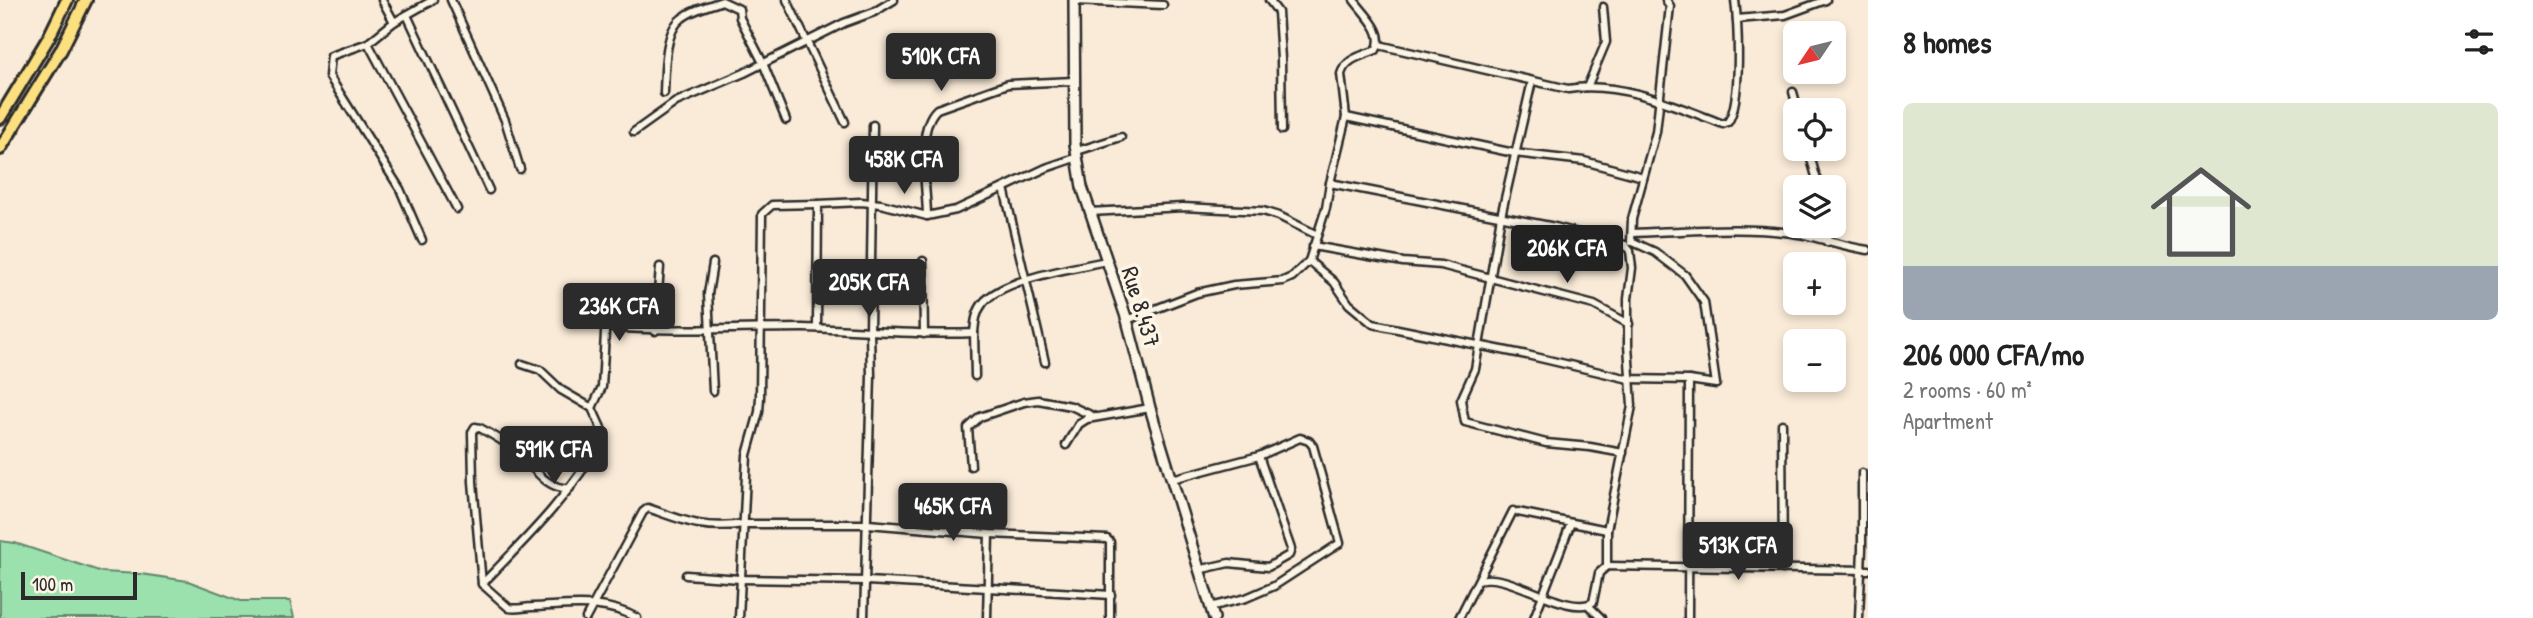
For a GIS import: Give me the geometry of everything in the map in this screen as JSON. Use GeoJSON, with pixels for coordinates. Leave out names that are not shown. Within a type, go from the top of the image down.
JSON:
{"type":"FeatureCollection","features":[{"type":"Feature","properties":{"kind":"highway"},"geometry":{"type":"LineString","coordinates":[[0,118],[49,37],[66,0]]}},
{"type":"Feature","properties":{"kind":"highway"},"geometry":{"type":"LineString","coordinates":[[0,149],[44,79],[86,0]]}},
{"type":"Feature","properties":{"kind":"main road","name":"Rue 8.437"},"geometry":{"type":"LineString","coordinates":[[1074,1],[1077,154],[1082,187],[1127,320],[1150,408],[1214,618]]}},
{"type":"Feature","properties":{"kind":"street"},"geometry":{"type":"LineString","coordinates":[[382,0],[394,22]]}},
{"type":"Feature","properties":{"kind":"street"},"geometry":{"type":"LineString","coordinates":[[422,240],[400,189],[329,76],[331,56],[368,43],[394,22],[433,0]]}},
{"type":"Feature","properties":{"kind":"street"},"geometry":{"type":"LineString","coordinates":[[451,0],[505,120],[520,169]]}},
{"type":"Feature","properties":{"kind":"street"},"geometry":{"type":"LineString","coordinates":[[787,0],[845,122]]}},
{"type":"Feature","properties":{"kind":"street"},"geometry":{"type":"LineString","coordinates":[[634,132],[676,102],[874,12],[894,0]]}},
{"type":"Feature","properties":{"kind":"street"},"geometry":{"type":"LineString","coordinates":[[1269,0],[1278,12],[1282,130]]}},
{"type":"Feature","properties":{"kind":"street"},"geometry":{"type":"LineString","coordinates":[[1127,320],[1197,293],[1283,282],[1309,261],[1326,208],[1346,117],[1341,74],[1343,67],[1348,61],[1376,50],[1379,46],[1378,32],[1353,0]]}},
{"type":"Feature","properties":{"kind":"street"},"geometry":{"type":"LineString","coordinates":[[1607,566],[1607,530],[1632,405],[1628,299],[1633,219],[1656,132],[1661,100],[1670,6],[1666,0]]}},
{"type":"Feature","properties":{"kind":"street"},"geometry":{"type":"LineString","coordinates":[[1379,46],[1567,89],[1588,85],[1661,100],[1723,124],[1728,122],[1732,112],[1739,50],[1735,0]]}},
{"type":"Feature","properties":{"kind":"street"},"geometry":{"type":"LineString","coordinates":[[1737,19],[1785,15],[1826,0]]}},
{"type":"Feature","properties":{"kind":"street"},"geometry":{"type":"LineString","coordinates":[[664,93],[672,29],[681,18],[722,1],[739,9],[740,18],[786,120]]}},
{"type":"Feature","properties":{"kind":"street"},"geometry":{"type":"LineString","coordinates":[[1074,1],[1163,5]]}},
{"type":"Feature","properties":{"kind":"street"},"geometry":{"type":"LineString","coordinates":[[1588,85],[1606,41],[1603,7]]}},
{"type":"Feature","properties":{"kind":"street"},"geometry":{"type":"LineString","coordinates":[[407,15],[489,190]]}},
{"type":"Feature","properties":{"kind":"street"},"geometry":{"type":"LineString","coordinates":[[368,43],[457,209]]}},
{"type":"Feature","properties":{"kind":"street"},"geometry":{"type":"LineString","coordinates":[[928,216],[925,142],[928,124],[937,109],[1008,85],[1074,80]]}},
{"type":"Feature","properties":{"kind":"street"},"geometry":{"type":"LineString","coordinates":[[1532,80],[1501,216],[1475,369],[1461,400],[1465,422],[1546,443],[1623,453]]}},
{"type":"Feature","properties":{"kind":"street"},"geometry":{"type":"LineString","coordinates":[[1793,92],[1795,98]]}},
{"type":"Feature","properties":{"kind":"street"},"geometry":{"type":"LineString","coordinates":[[1346,117],[1514,153],[1584,161],[1643,177]]}},
{"type":"Feature","properties":{"kind":"street"},"geometry":{"type":"LineString","coordinates":[[864,618],[871,376],[873,125]]}},
{"type":"Feature","properties":{"kind":"street"},"geometry":{"type":"LineString","coordinates":[[739,618],[747,456],[759,412],[762,214],[772,205],[818,204],[871,203],[928,216],[956,210],[1077,154],[1121,137]]}},
{"type":"Feature","properties":{"kind":"street"},"geometry":{"type":"LineString","coordinates":[[1330,183],[1618,242],[1630,251]]}},
{"type":"Feature","properties":{"kind":"street"},"geometry":{"type":"LineString","coordinates":[[1004,188],[1045,362]]}},
{"type":"Feature","properties":{"kind":"street"},"geometry":{"type":"LineString","coordinates":[[817,328],[818,204]]}},
{"type":"Feature","properties":{"kind":"street"},"geometry":{"type":"LineString","coordinates":[[1090,212],[1183,207],[1262,211],[1317,235]]}},
{"type":"Feature","properties":{"kind":"street"},"geometry":{"type":"LineString","coordinates":[[1632,233],[1744,230],[1804,235],[1868,250]]}},
{"type":"Feature","properties":{"kind":"street"},"geometry":{"type":"LineString","coordinates":[[1827,238],[1827,242]]}},
{"type":"Feature","properties":{"kind":"street"},"geometry":{"type":"LineString","coordinates":[[1309,261],[1334,282],[1349,304],[1373,324],[1629,379],[1689,380],[1716,384],[1704,302],[1685,275],[1656,251],[1631,242]]}},
{"type":"Feature","properties":{"kind":"street"},"geometry":{"type":"LineString","coordinates":[[1313,246],[1403,262],[1441,265],[1594,305],[1629,324]]}},
{"type":"Feature","properties":{"kind":"street"},"geometry":{"type":"LineString","coordinates":[[923,261],[924,334]]}},
{"type":"Feature","properties":{"kind":"street"},"geometry":{"type":"LineString","coordinates":[[975,376],[974,333],[976,315],[982,304],[1005,289],[1027,280],[1106,261]]}},
{"type":"Feature","properties":{"kind":"street"},"geometry":{"type":"LineString","coordinates":[[713,263],[708,294],[713,391]]}},
{"type":"Feature","properties":{"kind":"street"},"geometry":{"type":"LineString","coordinates":[[655,331],[660,267]]}},
{"type":"Feature","properties":{"kind":"street"},"geometry":{"type":"LineString","coordinates":[[592,408],[602,387],[607,297]]}},
{"type":"Feature","properties":{"kind":"street"},"geometry":{"type":"LineString","coordinates":[[606,327],[655,331],[817,328],[924,334],[974,333]]}},
{"type":"Feature","properties":{"kind":"street"},"geometry":{"type":"LineString","coordinates":[[482,584],[533,533],[570,488],[602,438],[592,408],[561,390],[540,370],[522,364]]}},
{"type":"Feature","properties":{"kind":"street"},"geometry":{"type":"LineString","coordinates":[[1688,618],[1689,380]]}},
{"type":"Feature","properties":{"kind":"street"},"geometry":{"type":"LineString","coordinates":[[971,466],[968,428],[976,419],[986,414],[1038,400],[1071,406],[1095,417]]}},
{"type":"Feature","properties":{"kind":"street"},"geometry":{"type":"LineString","coordinates":[[1066,445],[1079,425],[1087,419],[1150,408]]}},
{"type":"Feature","properties":{"kind":"street"},"geometry":{"type":"LineString","coordinates":[[1782,424],[1783,569]]}},
{"type":"Feature","properties":{"kind":"street"},"geometry":{"type":"LineString","coordinates":[[570,488],[558,487],[541,476],[515,450],[475,427],[472,432],[473,482],[482,584],[509,608],[517,610],[528,607],[551,608],[569,603],[593,604],[637,618]]}},
{"type":"Feature","properties":{"kind":"street"},"geometry":{"type":"LineString","coordinates":[[1172,479],[1259,456],[1300,438],[1309,441],[1313,446],[1340,543],[1279,584],[1247,598],[1210,607]]}},
{"type":"Feature","properties":{"kind":"street"},"geometry":{"type":"LineString","coordinates":[[1198,570],[1229,563],[1268,567],[1289,555],[1291,549],[1259,456]]}},
{"type":"Feature","properties":{"kind":"street"},"geometry":{"type":"LineString","coordinates":[[1859,618],[1864,570],[1862,473]]}},
{"type":"Feature","properties":{"kind":"street"},"geometry":{"type":"LineString","coordinates":[[586,618],[646,509],[695,525],[868,524],[989,534],[1107,539],[1110,542],[1110,618]]}},
{"type":"Feature","properties":{"kind":"street"},"geometry":{"type":"LineString","coordinates":[[1459,618],[1516,512],[1607,530]]}},
{"type":"Feature","properties":{"kind":"street"},"geometry":{"type":"LineString","coordinates":[[1534,618],[1571,523]]}},
{"type":"Feature","properties":{"kind":"street"},"geometry":{"type":"LineString","coordinates":[[987,618],[989,534]]}},
{"type":"Feature","properties":{"kind":"street"},"geometry":{"type":"LineString","coordinates":[[1480,580],[1493,579],[1554,604],[1582,608],[1593,602],[1600,573],[1607,566],[1864,570]]}},
{"type":"Feature","properties":{"kind":"street"},"geometry":{"type":"LineString","coordinates":[[687,575],[740,579],[867,581],[1111,595]]}},
{"type":"Feature","properties":{"kind":"street"},"geometry":{"type":"LineString","coordinates":[[1589,606],[1601,618]]}},
{"type":"Feature","properties":{"kind":"green space"},"geometry":{"type":"Polygon","coordinates":[[[0,541],[15,543],[102,572],[188,581],[241,601],[290,601],[294,618],[0,618],[0,541]]]}}]}
